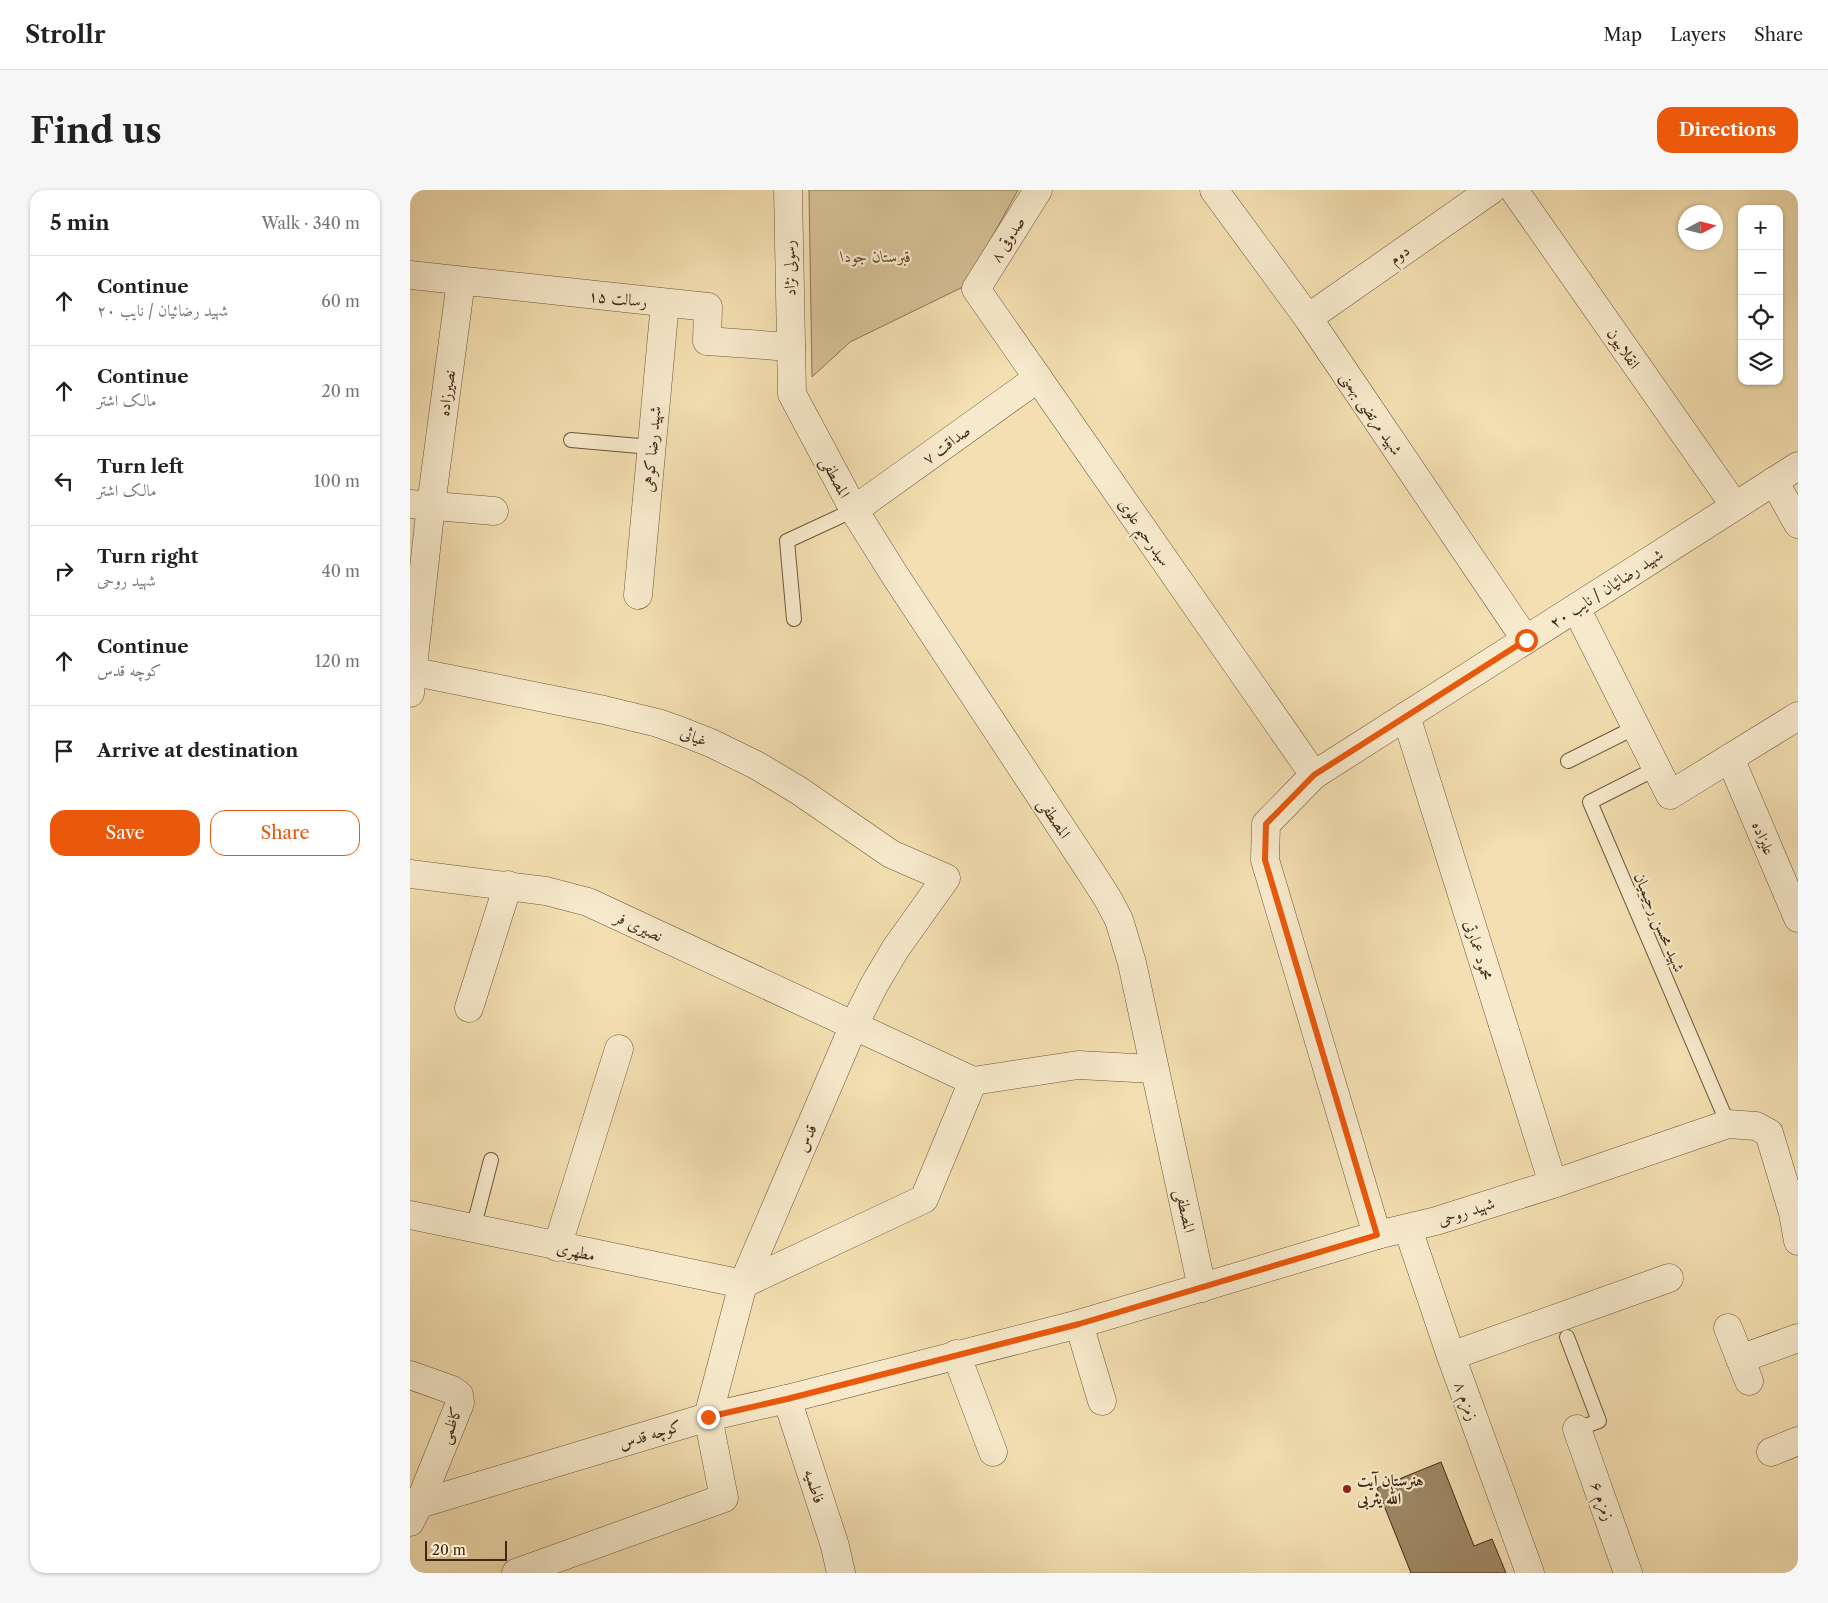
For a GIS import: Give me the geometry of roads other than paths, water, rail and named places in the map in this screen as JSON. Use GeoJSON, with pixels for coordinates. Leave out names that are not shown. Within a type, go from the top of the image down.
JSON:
{"type":"FeatureCollection","features":[{"type":"Feature","properties":{"kind":"street","name":"رسولی نژاد"},"geometry":{"type":"LineString","coordinates":[[788,190],[792,394]]}},
{"type":"Feature","properties":{"kind":"street","name":"صدوقی ۸"},"geometry":{"type":"LineString","coordinates":[[976,289],[1038,190]]}},
{"type":"Feature","properties":{"kind":"street","name":"شهید مرتضی بهمنی"},"geometry":{"type":"LineString","coordinates":[[1214,190],[1308,318],[1526,640]]}},
{"type":"Feature","properties":{"kind":"street","name":"دوم"},"geometry":{"type":"LineString","coordinates":[[1308,318],[1491,190]]}},
{"type":"Feature","properties":{"kind":"street","name":"انقلابیون"},"geometry":{"type":"LineString","coordinates":[[1514,190],[1735,506]]}},
{"type":"Feature","properties":{"kind":"street","name":"رسالت ۱۵"},"geometry":{"type":"LineString","coordinates":[[410,275],[708,307],[707,341],[791,347]]}},
{"type":"Feature","properties":{"kind":"street","name":"نصیرزاده"},"geometry":{"type":"LineString","coordinates":[[411,678],[420,504],[461,281]]}},
{"type":"Feature","properties":{"kind":"street","name":"سیدرحیم علوی"},"geometry":{"type":"LineString","coordinates":[[976,289],[1314,775]]}},
{"type":"Feature","properties":{"kind":"street","name":"شهید رضا کوهی"},"geometry":{"type":"LineString","coordinates":[[638,595],[665,303]]}},
{"type":"Feature","properties":{"kind":"street","name":"صداقت ۷"},"geometry":{"type":"LineString","coordinates":[[854,510],[1038,378]]}},
{"type":"Feature","properties":{"kind":"street","name":"المصطفی"},"geometry":{"type":"LineString","coordinates":[[792,394],[854,510],[1108,899],[1119,920],[1132,963],[1202,1288]]}},
{"type":"Feature","properties":{"kind":"street","name":"شهید رضائیان / نایب ۲۰"},"geometry":{"type":"LineString","coordinates":[[1377,1235],[1265,860],[1266,824],[1314,775],[1798,466]]}},
{"type":"Feature","properties":{"kind":"street"},"geometry":{"type":"LineString","coordinates":[[1774,481],[1798,524]]}},
{"type":"Feature","properties":{"kind":"street"},"geometry":{"type":"LineString","coordinates":[[420,504],[494,511]]}},
{"type":"Feature","properties":{"kind":"street"},"geometry":{"type":"LineString","coordinates":[[1576,608],[1670,795],[1798,716]]}},
{"type":"Feature","properties":{"kind":"street","name":"غیاثی"},"geometry":{"type":"LineString","coordinates":[[411,678],[604,710],[658,723],[683,732],[711,743],[756,765],[798,790],[891,854],[946,878]]}},
{"type":"Feature","properties":{"kind":"street","name":"محمود عمارتی"},"geometry":{"type":"LineString","coordinates":[[1406,716],[1553,1184]]}},
{"type":"Feature","properties":{"kind":"street","name":"علیزاده"},"geometry":{"type":"LineString","coordinates":[[1730,758],[1798,918]]}},
{"type":"Feature","properties":{"kind":"street","name":"نصیری فر"},"geometry":{"type":"LineString","coordinates":[[410,874],[508,885],[564,894],[588,902],[973,1080]]}},
{"type":"Feature","properties":{"kind":"street","name":"قدس"},"geometry":{"type":"LineString","coordinates":[[708,1417],[743,1284],[854,1025],[874,985],[896,948],[946,878]]}},
{"type":"Feature","properties":{"kind":"street"},"geometry":{"type":"LineString","coordinates":[[468,1008],[508,885]]}},
{"type":"Feature","properties":{"kind":"street"},"geometry":{"type":"LineString","coordinates":[[557,1247],[619,1049]]}},
{"type":"Feature","properties":{"kind":"street"},"geometry":{"type":"LineString","coordinates":[[743,1284],[924,1199],[973,1080],[1078,1065],[1154,1070]]}},
{"type":"Feature","properties":{"kind":"street"},"geometry":{"type":"LineString","coordinates":[[1728,1124],[1756,1126],[1770,1133],[1796,1212],[1798,1242]]}},
{"type":"Feature","properties":{"kind":"street","name":"شهید روحی"},"geometry":{"type":"LineString","coordinates":[[1202,1288],[1377,1235],[1408,1229],[1553,1184],[1728,1124]]}},
{"type":"Feature","properties":{"kind":"street","name":"مطهری"},"geometry":{"type":"LineString","coordinates":[[410,1215],[557,1247],[743,1284]]}},
{"type":"Feature","properties":{"kind":"street","name":"زمزم ۸"},"geometry":{"type":"LineString","coordinates":[[1408,1229],[1450,1356],[1530,1573]]}},
{"type":"Feature","properties":{"kind":"street"},"geometry":{"type":"LineString","coordinates":[[1450,1356],[1669,1278]]}},
{"type":"Feature","properties":{"kind":"street","name":"کوچه قدس"},"geometry":{"type":"LineString","coordinates":[[415,1513],[708,1417],[787,1399],[956,1354],[1079,1324],[1202,1288]]}},
{"type":"Feature","properties":{"kind":"street"},"geometry":{"type":"LineString","coordinates":[[1079,1324],[1102,1401]]}},
{"type":"Feature","properties":{"kind":"street"},"geometry":{"type":"LineString","coordinates":[[1728,1328],[1744,1370],[1798,1338]]}},
{"type":"Feature","properties":{"kind":"street"},"geometry":{"type":"LineString","coordinates":[[956,1354],[993,1452]]}},
{"type":"Feature","properties":{"kind":"street","name":"کاظمی"},"geometry":{"type":"LineString","coordinates":[[410,1376],[452,1390],[459,1395],[460,1403],[415,1513]]}},
{"type":"Feature","properties":{"kind":"street","name":"فاطمیه"},"geometry":{"type":"LineString","coordinates":[[787,1399],[835,1546],[840,1573]]}},
{"type":"Feature","properties":{"kind":"street"},"geometry":{"type":"LineString","coordinates":[[516,1573],[724,1498],[708,1417]]}},
{"type":"Feature","properties":{"kind":"street","name":"زمزم ۶"},"geometry":{"type":"LineString","coordinates":[[1577,1429],[1628,1573]]}},
{"type":"Feature","properties":{"kind":"street"},"geometry":{"type":"LineString","coordinates":[[1770,1452],[1798,1442]]}},
{"type":"Feature","properties":{"kind":"lane"},"geometry":{"type":"LineString","coordinates":[[571,440],[651,446]]}},
{"type":"Feature","properties":{"kind":"lane"},"geometry":{"type":"LineString","coordinates":[[794,619],[787,541],[854,510]]}},
{"type":"Feature","properties":{"kind":"lane"},"geometry":{"type":"LineString","coordinates":[[1568,761],[1636,727]]}},
{"type":"Feature","properties":{"kind":"lane","name":"شهید محسن رحیمیان"},"geometry":{"type":"LineString","coordinates":[[1657,768],[1590,802],[1728,1124]]}},
{"type":"Feature","properties":{"kind":"lane"},"geometry":{"type":"LineString","coordinates":[[473,1229],[491,1160]]}},
{"type":"Feature","properties":{"kind":"lane"},"geometry":{"type":"LineString","coordinates":[[1567,1337],[1599,1421],[1577,1429]]}},
{"type":"Feature","properties":{"kind":"place","name":"هنرستان آیت الله یثربی"},"geometry":{"type":"Point","coordinates":[1347,1489]}},
{"type":"Feature","properties":{"kind":"park label","name":"قبرستان جودا"},"geometry":{"type":"Point","coordinates":[876,256]}}]}
